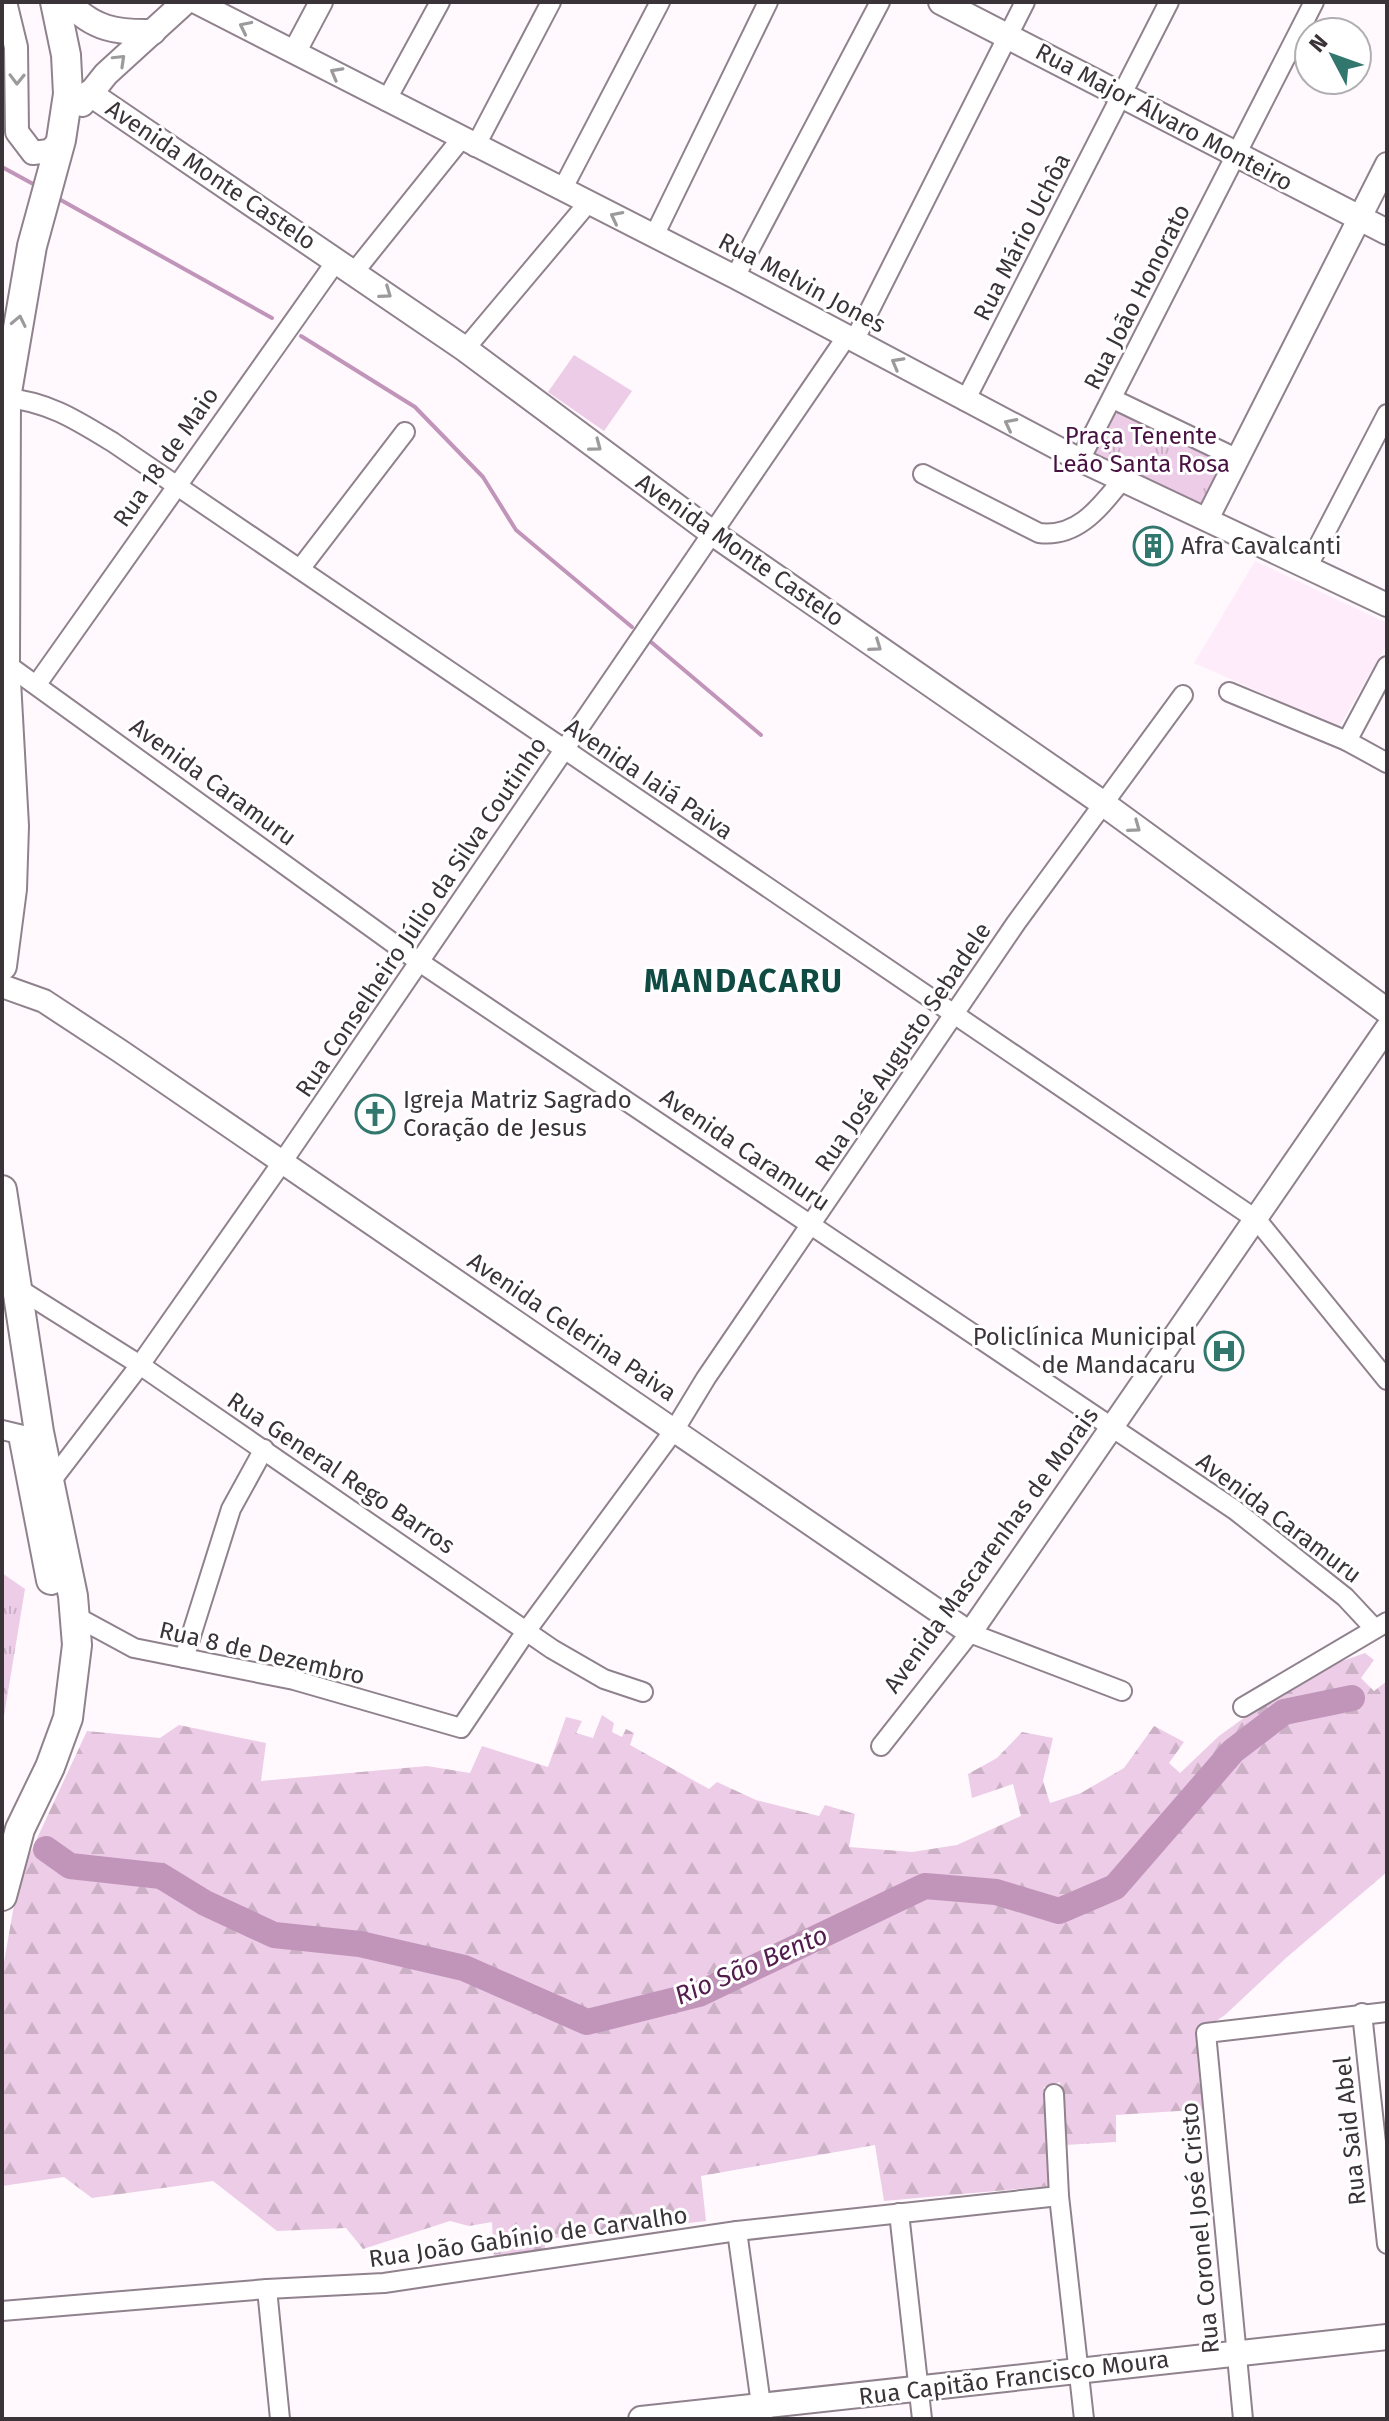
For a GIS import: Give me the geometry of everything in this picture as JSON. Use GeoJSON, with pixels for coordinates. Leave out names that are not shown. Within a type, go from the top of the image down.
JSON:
{"type":"FeatureCollection","features":[{"type":"Feature","properties":{"kind":"main road"},"geometry":{"type":"LineString","coordinates":[[2,966],[12,889],[14,826],[5,663],[4,398],[32,246],[61,140],[68,94],[66,55],[55,2]]}},
{"type":"Feature","properties":{"kind":"main road"},"geometry":{"type":"LineString","coordinates":[[68,2],[99,28],[153,32]]}},
{"type":"Feature","properties":{"kind":"main road"},"geometry":{"type":"LineString","coordinates":[[61,140],[89,93],[185,2]]}},
{"type":"Feature","properties":{"kind":"main road","name":"Rua Major Álvaro Monteiro"},"geometry":{"type":"LineString","coordinates":[[941,2],[1387,232]]}},
{"type":"Feature","properties":{"kind":"main road","name":"Avenida Monte Castelo"},"geometry":{"type":"LineString","coordinates":[[89,93],[465,349],[711,532],[1101,802],[1387,1011]]}},
{"type":"Feature","properties":{"kind":"main road"},"geometry":{"type":"LineString","coordinates":[[2,1190],[5,1232],[39,1432],[52,1480],[75,1616],[76,1673],[68,1718],[50,1767],[20,1829],[2,1896]]}},
{"type":"Feature","properties":{"kind":"main road"},"geometry":{"type":"LineString","coordinates":[[2,1318],[12,1432],[52,1589],[58,1645],[55,1692],[43,1744],[2,1838]]}},
{"type":"Feature","properties":{"kind":"main road","name":"Rua Capitão Francisco Moura"},"geometry":{"type":"LineString","coordinates":[[641,2419],[762,2412],[1078,2370],[1387,2337]]}},
{"type":"Feature","properties":{"kind":"street"},"geometry":{"type":"LineString","coordinates":[[5,2],[16,47],[9,120],[33,153],[49,151],[61,140]]}},
{"type":"Feature","properties":{"kind":"street","name":"Rua Melvin Jones"},"geometry":{"type":"LineString","coordinates":[[196,2],[735,277],[1080,460],[1208,517],[1387,605]]}},
{"type":"Feature","properties":{"kind":"street"},"geometry":{"type":"LineString","coordinates":[[295,51],[321,2]]}},
{"type":"Feature","properties":{"kind":"street"},"geometry":{"type":"LineString","coordinates":[[386,101],[440,2]]}},
{"type":"Feature","properties":{"kind":"street","name":"Rua 18 de Maio"},"geometry":{"type":"LineString","coordinates":[[37,684],[176,483],[346,266],[468,143],[551,2]]}},
{"type":"Feature","properties":{"kind":"street"},"geometry":{"type":"LineString","coordinates":[[562,190],[660,2]]}},
{"type":"Feature","properties":{"kind":"street"},"geometry":{"type":"LineString","coordinates":[[654,236],[768,2]]}},
{"type":"Feature","properties":{"kind":"street"},"geometry":{"type":"LineString","coordinates":[[735,277],[880,2]]}},
{"type":"Feature","properties":{"kind":"street","name":"Rua Conselheiro Júlio da Silva Coutinho"},"geometry":{"type":"LineString","coordinates":[[52,1480],[140,1365],[283,1161],[711,532],[851,338],[1025,2]]}},
{"type":"Feature","properties":{"kind":"street","name":"Rua Mário Uchôa"},"geometry":{"type":"LineString","coordinates":[[965,401],[1169,2]]}},
{"type":"Feature","properties":{"kind":"street","name":"Rua João Honorato"},"geometry":{"type":"LineString","coordinates":[[1080,460],[1314,2]]}},
{"type":"Feature","properties":{"kind":"street"},"geometry":{"type":"LineString","coordinates":[[1208,517],[1387,164]]}},
{"type":"Feature","properties":{"kind":"street"},"geometry":{"type":"LineString","coordinates":[[465,349],[588,203]]}},
{"type":"Feature","properties":{"kind":"street","name":"Avenida Iaiá Paiva"},"geometry":{"type":"LineString","coordinates":[[4,398],[37,402],[58,410],[176,483],[564,751],[1257,1220],[1380,1358],[1387,1380]]}},
{"type":"Feature","properties":{"kind":"street"},"geometry":{"type":"LineString","coordinates":[[1113,399],[1236,458]]}},
{"type":"Feature","properties":{"kind":"street"},"geometry":{"type":"LineString","coordinates":[[1308,566],[1387,414]]}},
{"type":"Feature","properties":{"kind":"street"},"geometry":{"type":"LineString","coordinates":[[300,569],[405,432]]}},
{"type":"Feature","properties":{"kind":"street"},"geometry":{"type":"LineString","coordinates":[[923,474],[1039,533],[1057,535],[1088,519],[1123,479]]}},
{"type":"Feature","properties":{"kind":"street","name":"Avenida Caramuru"},"geometry":{"type":"LineString","coordinates":[[5,663],[418,961],[1112,1427],[1300,1559],[1380,1625]]}},
{"type":"Feature","properties":{"kind":"street"},"geometry":{"type":"LineString","coordinates":[[1347,741],[1387,666]]}},
{"type":"Feature","properties":{"kind":"street"},"geometry":{"type":"LineString","coordinates":[[1229,692],[1347,741],[1387,763]]}},
{"type":"Feature","properties":{"kind":"street","name":"Rua José Augusto Sebadele"},"geometry":{"type":"LineString","coordinates":[[479,1705],[527,1630],[675,1429],[706,1378],[1101,802],[1183,695]]}},
{"type":"Feature","properties":{"kind":"street","name":"Avenida Celerina Paiva"},"geometry":{"type":"LineString","coordinates":[[2,986],[44,1001],[283,1161],[970,1633],[1122,1691]]}},
{"type":"Feature","properties":{"kind":"street","name":"Avenida Mascarenhas de Morais"},"geometry":{"type":"LineString","coordinates":[[881,1746],[970,1633],[1387,1028]]}},
{"type":"Feature","properties":{"kind":"street"},"geometry":{"type":"LineString","coordinates":[[1362,1068],[1387,1051]]}},
{"type":"Feature","properties":{"kind":"street","name":"Rua General Rego Barros"},"geometry":{"type":"LineString","coordinates":[[16,1287],[140,1365],[592,1672],[643,1692]]}},
{"type":"Feature","properties":{"kind":"street"},"geometry":{"type":"LineString","coordinates":[[184,1658],[231,1509],[264,1449]]}},
{"type":"Feature","properties":{"kind":"street","name":"Rua 8 de Dezembro"},"geometry":{"type":"LineString","coordinates":[[75,1616],[134,1648],[294,1680],[454,1729],[461,1728],[479,1705]]}},
{"type":"Feature","properties":{"kind":"street"},"geometry":{"type":"LineString","coordinates":[[1243,1707],[1380,1625]]}},
{"type":"Feature","properties":{"kind":"street"},"geometry":{"type":"LineString","coordinates":[[1362,2013],[1387,2012]]}},
{"type":"Feature","properties":{"kind":"street","name":"Rua Coronel José Cristo"},"geometry":{"type":"LineString","coordinates":[[1243,2419],[1234,2352],[1206,2033],[1362,2013]]}},
{"type":"Feature","properties":{"kind":"street","name":"Rua Said Abel"},"geometry":{"type":"LineString","coordinates":[[1362,2013],[1387,2244]]}},
{"type":"Feature","properties":{"kind":"street"},"geometry":{"type":"LineString","coordinates":[[1054,2094],[1059,2196],[1084,2419]]}},
{"type":"Feature","properties":{"kind":"street","name":"Rua João Gabínio de Carvalho"},"geometry":{"type":"LineString","coordinates":[[2,2311],[267,2289],[384,2283],[737,2231],[1059,2196]]}},
{"type":"Feature","properties":{"kind":"street"},"geometry":{"type":"LineString","coordinates":[[899,2213],[922,2419]]}},
{"type":"Feature","properties":{"kind":"street"},"geometry":{"type":"LineString","coordinates":[[737,2231],[762,2412]]}},
{"type":"Feature","properties":{"kind":"street"},"geometry":{"type":"LineString","coordinates":[[267,2289],[280,2419]]}},
{"type":"Feature","properties":{"kind":"shaded area"},"geometry":{"type":"Polygon","coordinates":[[[1255,561],[1387,623],[1387,644],[1339,727],[1194,663],[1255,561]]]}},
{"type":"Feature","properties":{"kind":"green space"},"geometry":{"type":"Polygon","coordinates":[[[574,355],[632,391],[604,431],[548,392],[574,355]]]}},
{"type":"Feature","properties":{"kind":"green space","name":"Praça Tenente Leão Santa Rosa"},"geometry":{"type":"Polygon","coordinates":[[[1113,399],[1236,458],[1204,515],[1080,460],[1113,399]]]}},
{"type":"Feature","properties":{"kind":"green space"},"geometry":{"type":"Polygon","coordinates":[[[2,1573],[25,1589],[2,1728],[2,1573]]]}},
{"type":"Feature","properties":{"kind":"green space"},"geometry":{"type":"Polygon","coordinates":[[[1365,1653],[1374,1660],[1361,1678],[1374,1691],[1387,1681],[1387,1872],[1225,2015],[1204,2029],[1210,2109],[1116,2115],[1116,2142],[1065,2145],[1060,2082],[1044,2087],[1050,2186],[884,2201],[875,2145],[701,2176],[706,2221],[545,2239],[545,2255],[494,2261],[492,2222],[469,2226],[450,2221],[363,2249],[346,2228],[277,2231],[213,2181],[92,2198],[64,2177],[2,2186],[4,1962],[19,1877],[87,1731],[160,1738],[179,1725],[266,1743],[261,1781],[427,1766],[470,1773],[482,1746],[548,1767],[566,1717],[582,1721],[576,1733],[593,1738],[602,1715],[614,1723],[612,1732],[622,1737],[626,1729],[634,1733],[630,1745],[709,1789],[717,1782],[756,1800],[819,1816],[825,1805],[855,1814],[849,1847],[912,1852],[957,1845],[1021,1816],[1013,1784],[972,1798],[968,1774],[997,1758],[1022,1732],[1053,1738],[1043,1781],[1050,1803],[1081,1793],[1124,1768],[1154,1726],[1184,1742],[1169,1763],[1180,1773],[1219,1736],[1303,1675],[1365,1653]]]}},
{"type":"Feature","properties":{"kind":"waterway"},"geometry":{"type":"LineString","coordinates":[[2,167],[35,185]]}},
{"type":"Feature","properties":{"kind":"waterway"},"geometry":{"type":"LineString","coordinates":[[59,199],[272,318]]}},
{"type":"Feature","properties":{"kind":"waterway"},"geometry":{"type":"LineString","coordinates":[[301,336],[415,407],[483,477],[516,530],[632,627]]}},
{"type":"Feature","properties":{"kind":"waterway"},"geometry":{"type":"LineString","coordinates":[[651,642],[761,735]]}},
{"type":"Feature","properties":{"kind":"waterway","name":"Rio São Bento"},"geometry":{"type":"LineString","coordinates":[[46,1849],[70,1866],[161,1876],[205,1903],[274,1935],[360,1944],[464,1968],[587,2022],[699,1994],[925,1886],[996,1892],[1059,1911],[1115,1887],[1233,1751],[1284,1712],[1352,1698]]}},
{"type":"Feature","properties":{"kind":"place","name":"Afra Cavalcanti"},"geometry":{"type":"Point","coordinates":[1153,546]}},
{"type":"Feature","properties":{"kind":"place","name":"Igreja Matriz Sagrado Coração de Jesus"},"geometry":{"type":"Point","coordinates":[375,1114]}},
{"type":"Feature","properties":{"kind":"place","name":"Policlínica Municipal de Mandacaru"},"geometry":{"type":"Point","coordinates":[1224,1351]}},
{"type":"Feature","properties":{"kind":"district","name":"MANDACARU"},"geometry":{"type":"Point","coordinates":[744,981]}}]}
